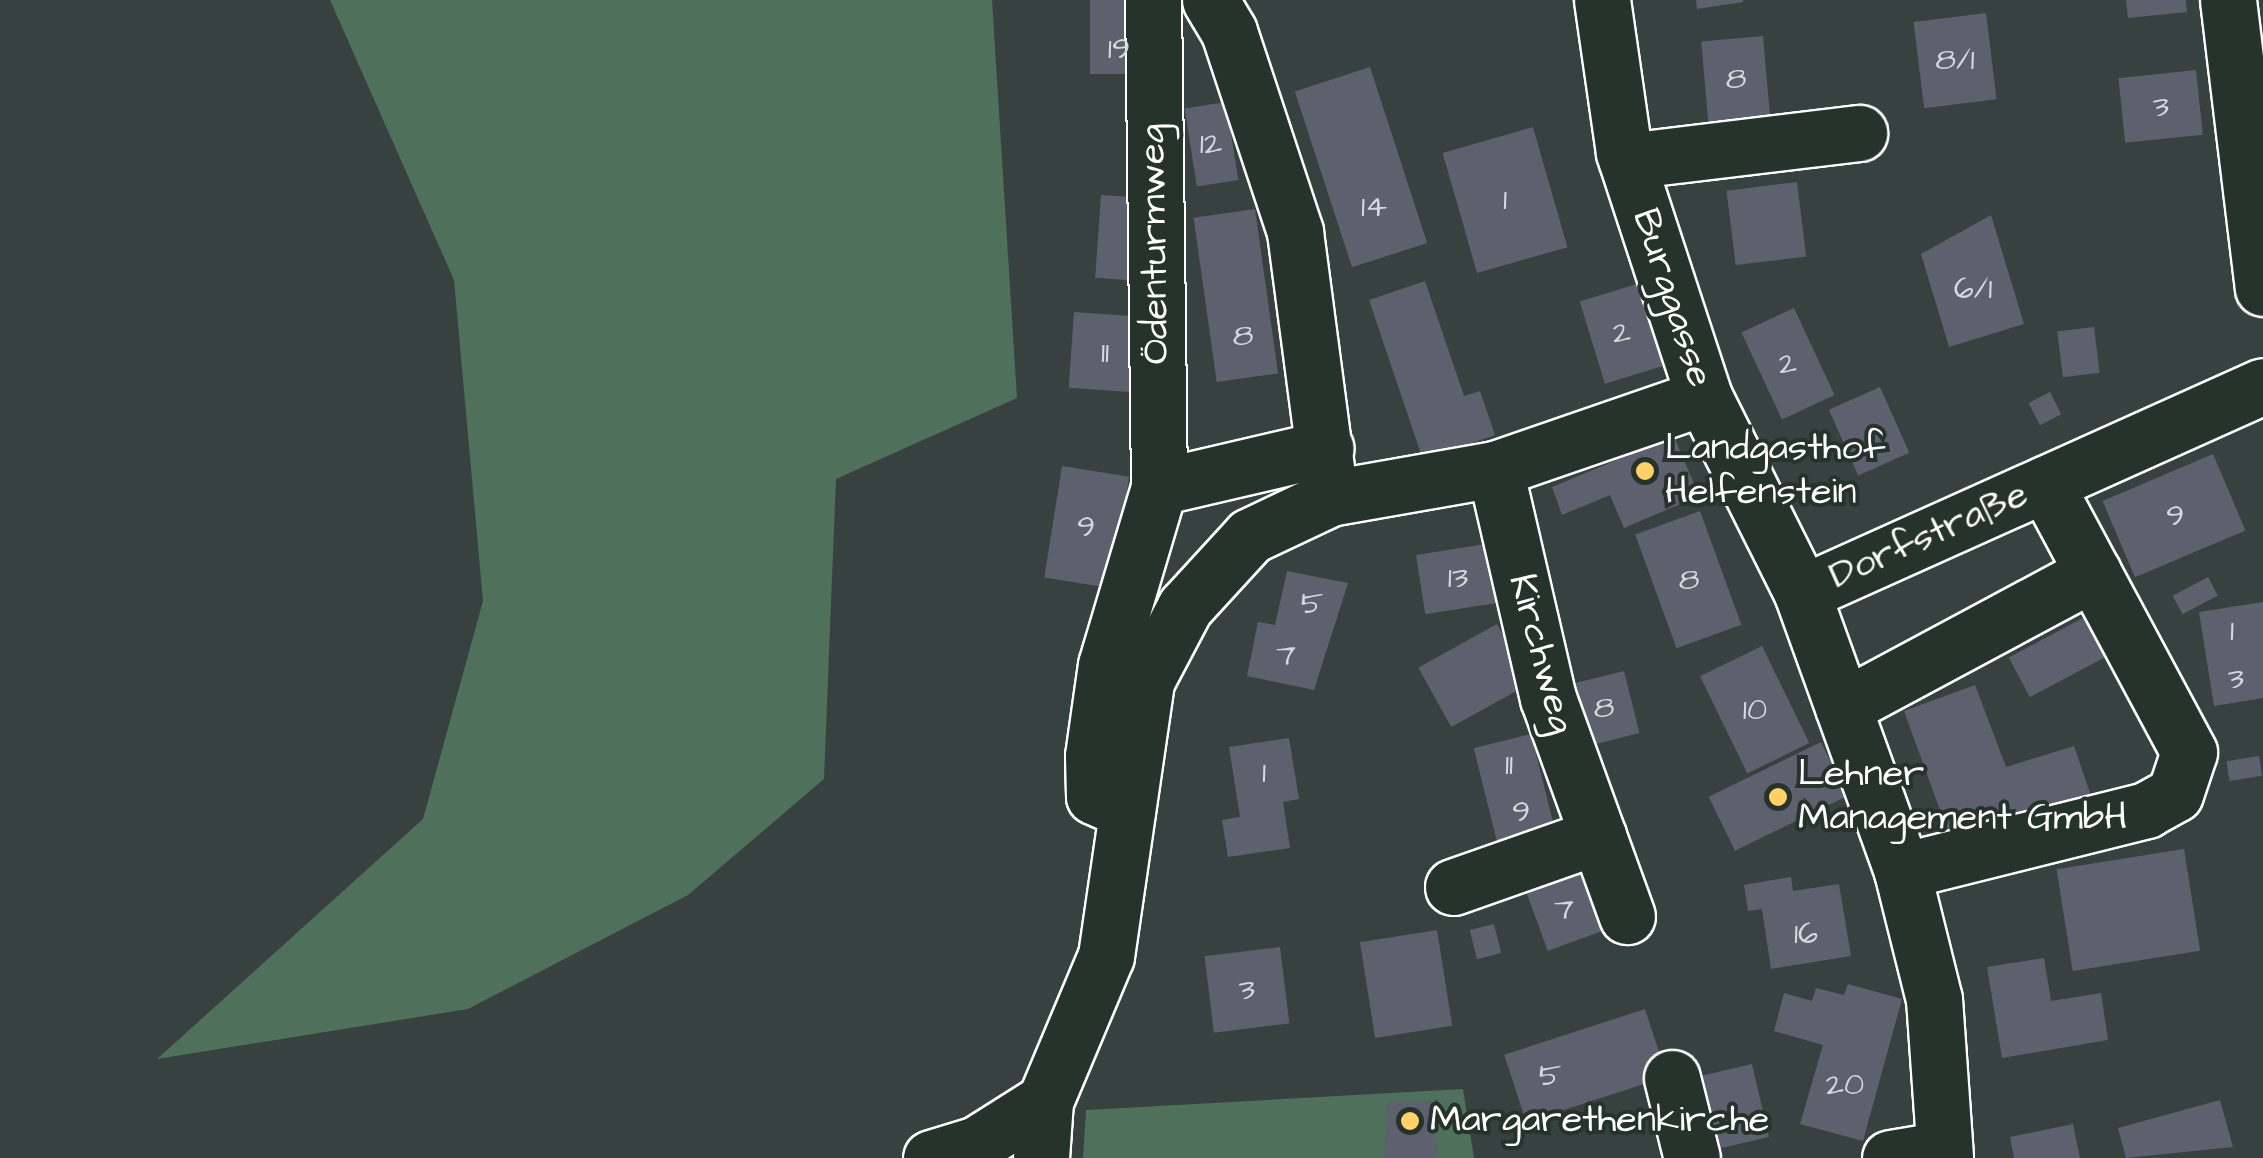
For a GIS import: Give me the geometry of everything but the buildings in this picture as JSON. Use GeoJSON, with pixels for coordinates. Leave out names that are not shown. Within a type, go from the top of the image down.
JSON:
{"type":"FeatureCollection","features":[{"type":"Feature","properties":{"kind":"street","name":"Ödenturmweg"},"geometry":{"type":"LineString","coordinates":[[1127,811],[1094,796],[1092,756],[1106,665],[1159,487],[1152,0]]}},
{"type":"Feature","properties":{"kind":"street"},"geometry":{"type":"LineString","coordinates":[[1210,0],[1295,232],[1328,473]]}},
{"type":"Feature","properties":{"kind":"street","name":"Burggasse"},"geometry":{"type":"LineString","coordinates":[[1602,0],[1627,162],[1704,396],[1802,593]]}},
{"type":"Feature","properties":{"kind":"street"},"geometry":{"type":"LineString","coordinates":[[2228,0],[2263,288]]}},
{"type":"Feature","properties":{"kind":"street","name":"Burggasse"},"geometry":{"type":"LineString","coordinates":[[1627,162],[1859,132]]}},
{"type":"Feature","properties":{"kind":"street","name":"Dorfstraße"},"geometry":{"type":"LineString","coordinates":[[1944,1154],[1934,999],[1902,871],[1802,593],[2263,386]]}},
{"type":"Feature","properties":{"kind":"street"},"geometry":{"type":"LineString","coordinates":[[1159,487],[1328,473],[1496,469],[1704,396]]}},
{"type":"Feature","properties":{"kind":"street","name":"Kirchweg"},"geometry":{"type":"LineString","coordinates":[[1496,469],[1548,698],[1627,916]]}},
{"type":"Feature","properties":{"kind":"street"},"geometry":{"type":"LineString","coordinates":[[1041,1158],[1045,1101],[1106,956],[1146,680],[1185,607],[1250,536],[1328,473]]}},
{"type":"Feature","properties":{"kind":"street"},"geometry":{"type":"LineString","coordinates":[[1902,871],[2146,810],[2175,794],[2189,752],[2045,484]]}},
{"type":"Feature","properties":{"kind":"street"},"geometry":{"type":"LineString","coordinates":[[1843,707],[2093,573]]}},
{"type":"Feature","properties":{"kind":"street"},"geometry":{"type":"LineString","coordinates":[[1453,887],[1598,836]]}},
{"type":"Feature","properties":{"kind":"street"},"geometry":{"type":"LineString","coordinates":[[1672,1078],[1692,1158]]}},
{"type":"Feature","properties":{"kind":"street"},"geometry":{"type":"LineString","coordinates":[[931,1158],[977,1144],[1045,1101]]}},
{"type":"Feature","properties":{"kind":"street"},"geometry":{"type":"LineString","coordinates":[[1890,1158],[1944,1154]]}},
{"type":"Feature","properties":{"kind":"green space"},"geometry":{"type":"Polygon","coordinates":[[[330,0],[992,0],[1017,398],[836,479],[824,779],[688,895],[468,1009],[157,1059],[423,819],[483,601],[454,280],[330,0]]]}},
{"type":"Feature","properties":{"kind":"green space"},"geometry":{"type":"Polygon","coordinates":[[[1463,1089],[1474,1158],[1083,1158],[1086,1110],[1463,1089]]]}},
{"type":"Feature","properties":{"kind":"place","name":"Landgasthof Helfenstein"},"geometry":{"type":"Point","coordinates":[1645,471]}},
{"type":"Feature","properties":{"kind":"place","name":"Lehner Management GmbH"},"geometry":{"type":"Point","coordinates":[1778,797]}},
{"type":"Feature","properties":{"kind":"place","name":"Margarethenkirche"},"geometry":{"type":"Point","coordinates":[1410,1121]}}]}
